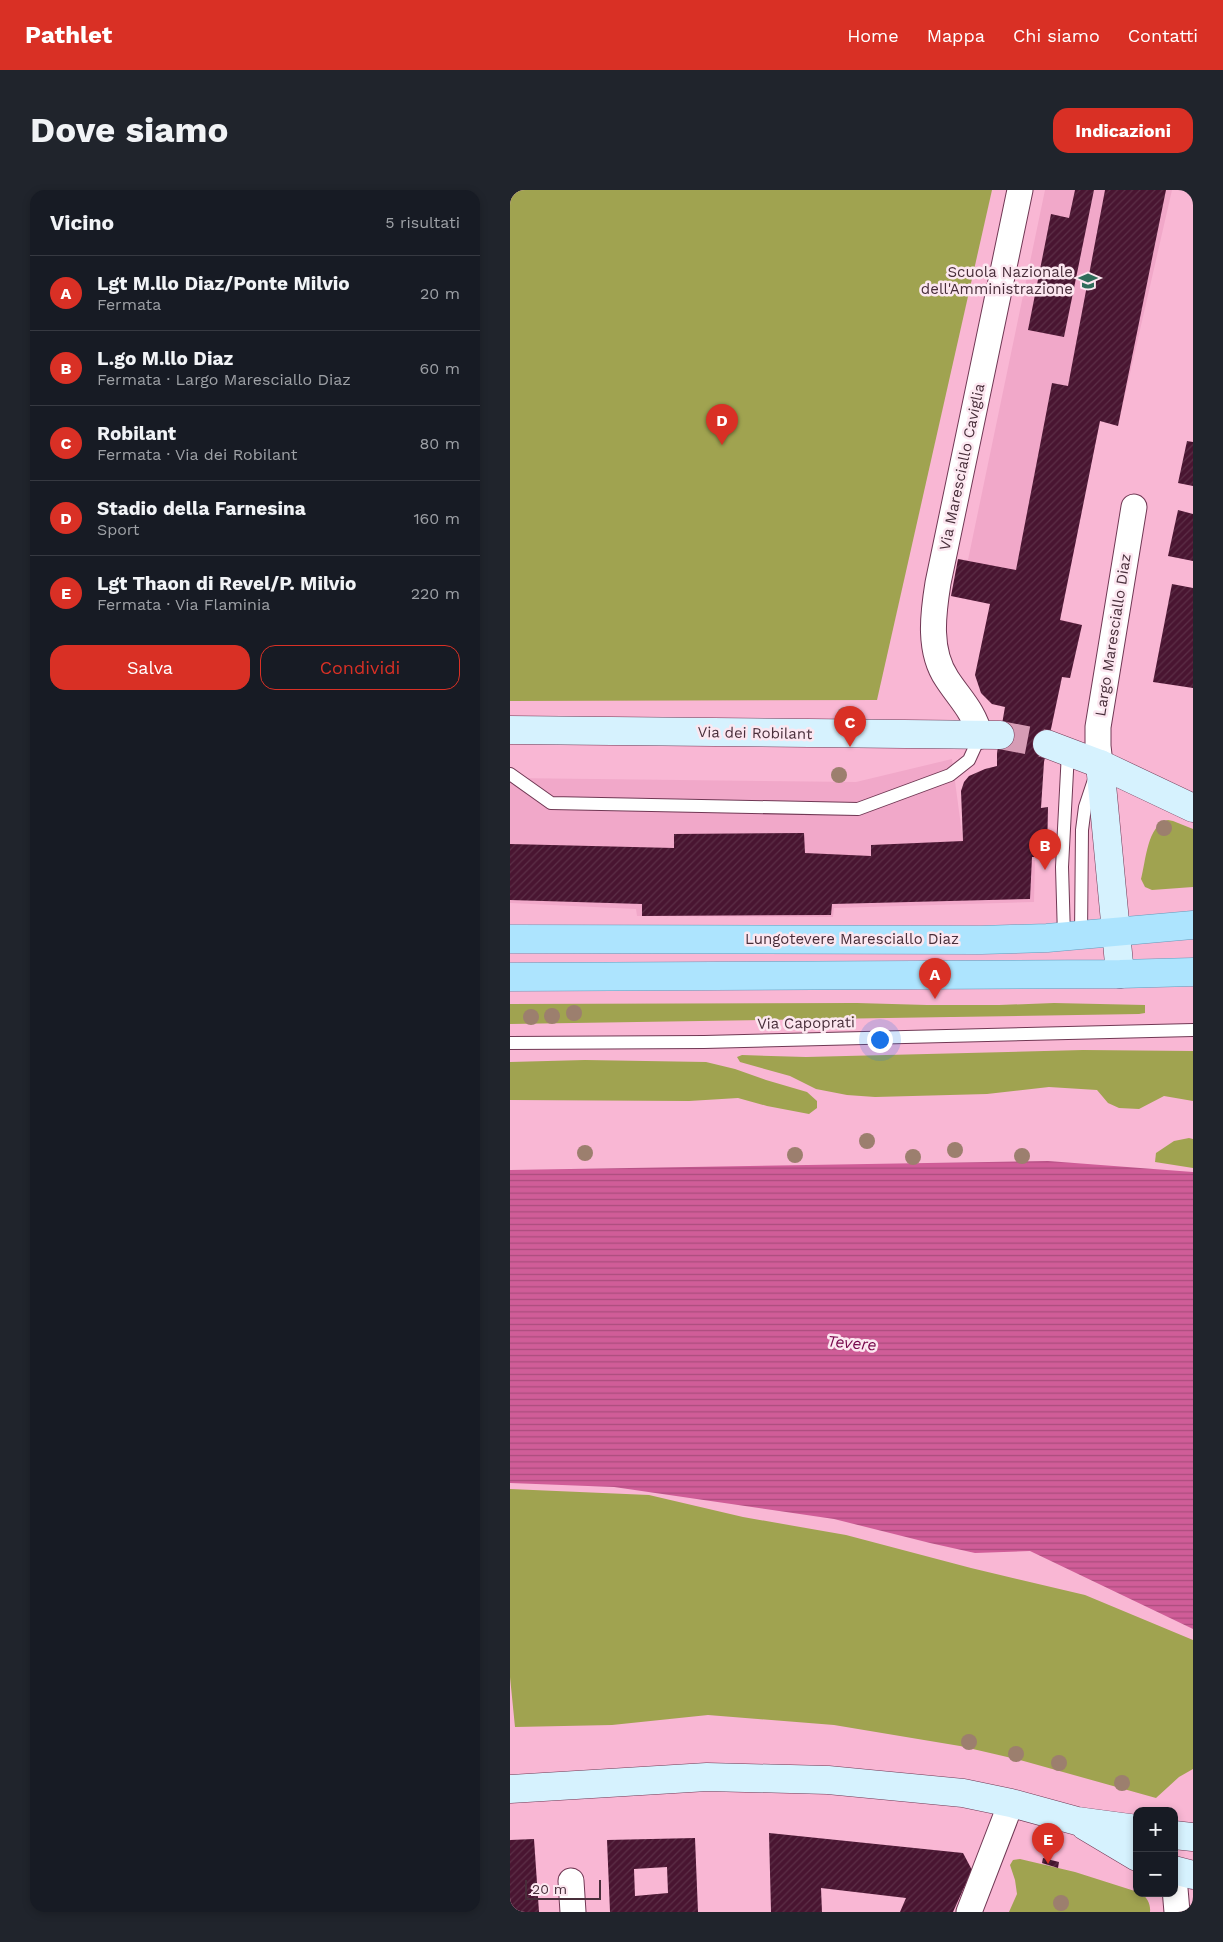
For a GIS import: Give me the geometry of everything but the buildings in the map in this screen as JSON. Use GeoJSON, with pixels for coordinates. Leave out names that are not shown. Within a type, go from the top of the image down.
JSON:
{"type":"FeatureCollection","features":[{"type":"Feature","properties":{"kind":"main road","name":"Lungotevere Maresciallo Diaz"},"geometry":{"type":"LineString","coordinates":[[510,939],[981,940],[1073,936],[1193,925]]}},
{"type":"Feature","properties":{"kind":"main road"},"geometry":{"type":"LineString","coordinates":[[510,977],[1193,972]]}},
{"type":"Feature","properties":{"kind":"street","name":"Via Maresciallo Caviglia"},"geometry":{"type":"LineString","coordinates":[[990,735],[942,670],[936,651],[934,616],[938,583],[1020,190]]}},
{"type":"Feature","properties":{"kind":"street","name":"Largo Maresciallo Diaz"},"geometry":{"type":"LineString","coordinates":[[1120,974],[1098,746],[1098,727],[1134,506]]}},
{"type":"Feature","properties":{"kind":"street","name":"Via dei Robilant"},"geometry":{"type":"LineString","coordinates":[[510,730],[990,735]]}},
{"type":"Feature","properties":{"kind":"street"},"geometry":{"type":"LineString","coordinates":[[1058,748],[1100,764],[1193,808]]}},
{"type":"Feature","properties":{"kind":"street"},"geometry":{"type":"LineString","coordinates":[[510,1790],[698,1777],[828,1780],[902,1786],[963,1794],[1011,1803],[1077,1821],[1133,1828]]}},
{"type":"Feature","properties":{"kind":"street"},"geometry":{"type":"LineString","coordinates":[[969,1912],[1011,1803]]}},
{"type":"Feature","properties":{"kind":"street"},"geometry":{"type":"LineString","coordinates":[[1077,1821],[1133,1854]]}},
{"type":"Feature","properties":{"kind":"street"},"geometry":{"type":"LineString","coordinates":[[1178,1836],[1193,1838]]}},
{"type":"Feature","properties":{"kind":"street"},"geometry":{"type":"LineString","coordinates":[[1178,1871],[1193,1875]]}},
{"type":"Feature","properties":{"kind":"street"},"geometry":{"type":"LineString","coordinates":[[571,1881],[573,1912]]}},
{"type":"Feature","properties":{"kind":"street"},"geometry":{"type":"LineString","coordinates":[[1176,1897],[1177,1912]]}},
{"type":"Feature","properties":{"kind":"lane"},"geometry":{"type":"LineString","coordinates":[[510,774],[551,803],[858,809],[950,775],[970,760],[990,735]]}},
{"type":"Feature","properties":{"kind":"lane"},"geometry":{"type":"LineString","coordinates":[[1058,748],[1062,867],[1073,936]]}},
{"type":"Feature","properties":{"kind":"lane","name":"Largo Maresciallo Diaz"},"geometry":{"type":"LineString","coordinates":[[1073,936],[1082,825],[1085,807],[1100,764]]}},
{"type":"Feature","properties":{"kind":"lane","name":"Via Capoprati"},"geometry":{"type":"LineString","coordinates":[[510,1043],[704,1042],[1193,1030]]}},
{"type":"Feature","properties":{"kind":"shaded area"},"geometry":{"type":"Polygon","coordinates":[[[1045,190],[1172,190],[1118,426],[1100,421],[1060,619],[1082,625],[1070,678],[1062,677],[1044,762],[997,753],[1005,707],[992,704],[981,693],[975,675],[990,604],[951,596],[958,559],[968,560],[1045,190]]]}},
{"type":"Feature","properties":{"kind":"shaded area"},"geometry":{"type":"Polygon","coordinates":[[[952,759],[963,841],[992,839],[992,858],[1035,860],[1034,902],[834,908],[833,917],[637,916],[636,909],[510,903],[510,778],[856,782],[952,759]]]}},
{"type":"Feature","properties":{"kind":"green space"},"geometry":{"type":"Polygon","coordinates":[[[510,190],[992,190],[877,700],[510,701],[510,190]]]}},
{"type":"Feature","properties":{"kind":"green space"},"geometry":{"type":"Polygon","coordinates":[[[1168,820],[1193,829],[1193,887],[1152,890],[1145,887],[1141,879],[1148,845],[1156,829],[1161,823],[1168,820]]]}},
{"type":"Feature","properties":{"kind":"green space"},"geometry":{"type":"Polygon","coordinates":[[[857,1003],[927,1005],[1054,1003],[1145,1005],[1145,1013],[510,1024],[510,1004],[857,1003]]]}},
{"type":"Feature","properties":{"kind":"green space"},"geometry":{"type":"Polygon","coordinates":[[[1083,1050],[1193,1051],[1193,1101],[1164,1096],[1139,1109],[1119,1108],[1108,1103],[1097,1090],[1049,1087],[987,1094],[875,1097],[847,1095],[816,1089],[790,1076],[740,1062],[737,1057],[742,1055],[806,1057],[1083,1050]]]}},
{"type":"Feature","properties":{"kind":"green space"},"geometry":{"type":"Polygon","coordinates":[[[585,1060],[706,1062],[735,1069],[807,1092],[817,1101],[817,1108],[809,1114],[738,1098],[689,1101],[510,1100],[510,1062],[585,1060]]]}},
{"type":"Feature","properties":{"kind":"green space"},"geometry":{"type":"Polygon","coordinates":[[[1193,1139],[1193,1168],[1155,1162],[1156,1153],[1174,1141],[1193,1139]]]}},
{"type":"Feature","properties":{"kind":"green space"},"geometry":{"type":"Polygon","coordinates":[[[510,1489],[649,1495],[743,1517],[846,1535],[971,1568],[1085,1595],[1193,1640],[1193,1769],[1179,1777],[1156,1798],[1020,1760],[960,1746],[834,1725],[708,1715],[612,1725],[515,1727],[510,1677],[510,1489]]]}},
{"type":"Feature","properties":{"kind":"green space"},"geometry":{"type":"Polygon","coordinates":[[[1020,1859],[1075,1872],[1133,1890],[1133,1897],[1145,1897],[1150,1907],[1150,1912],[1009,1912],[1017,1894],[1010,1865],[1013,1860],[1020,1859]]]}},
{"type":"Feature","properties":{"kind":"water","name":"Tevere"},"geometry":{"type":"Polygon","coordinates":[[[1048,1161],[1193,1172],[1193,1629],[1030,1551],[975,1553],[834,1519],[614,1487],[510,1483],[510,1170],[1048,1161]]]}},
{"type":"Feature","properties":{"kind":"tunnel"},"geometry":{"type":"LineString","coordinates":[[1000,735],[1047,744]]}},
{"type":"Feature","properties":{"kind":"place","name":"Scuola Nazionale dell'Amministrazione"},"geometry":{"type":"Point","coordinates":[1088,281]}},
{"type":"Feature","properties":{"kind":"place","name":"Stadio della Farnesina"},"geometry":{"type":"Point","coordinates":[722,445]}},
{"type":"Feature","properties":{"kind":"place","name":"Robilant"},"geometry":{"type":"Point","coordinates":[850,747]}},
{"type":"Feature","properties":{"kind":"place","name":"L.go M.llo Diaz"},"geometry":{"type":"Point","coordinates":[1045,870]}},
{"type":"Feature","properties":{"kind":"place","name":"Lgt M.llo Diaz/Ponte Milvio"},"geometry":{"type":"Point","coordinates":[935,999]}},
{"type":"Feature","properties":{"kind":"place","name":"Lgt Thaon di Revel/P. Milvio"},"geometry":{"type":"Point","coordinates":[1048,1864]}}]}
